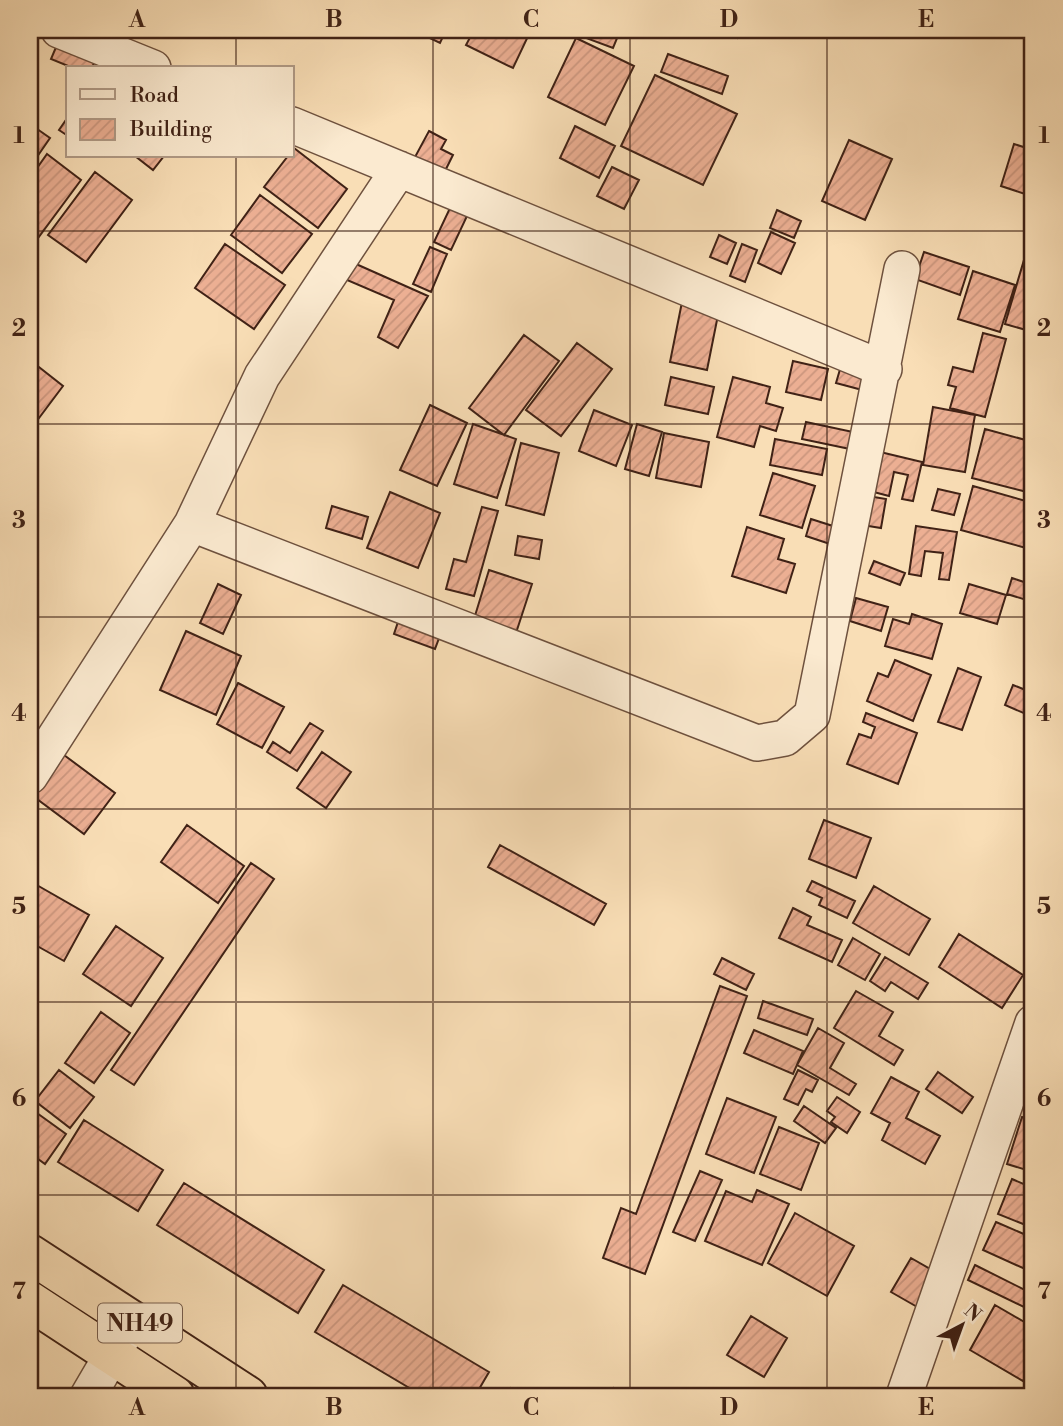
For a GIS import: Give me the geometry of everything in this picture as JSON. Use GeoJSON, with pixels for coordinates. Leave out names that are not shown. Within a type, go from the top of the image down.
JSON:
{"type":"FeatureCollection","features":[{"type":"Feature","properties":{"kind":"highway","name":"NH49"},"geometry":{"type":"LineString","coordinates":[[30,1254],[248,1396]]}},
{"type":"Feature","properties":{"kind":"highway","name":"NH49"},"geometry":{"type":"LineString","coordinates":[[30,1301],[174,1396]]}},
{"type":"Feature","properties":{"kind":"street"},"geometry":{"type":"LineString","coordinates":[[59,30],[148,66]]}},
{"type":"Feature","properties":{"kind":"street"},"geometry":{"type":"LineString","coordinates":[[294,126],[884,369]]}},
{"type":"Feature","properties":{"kind":"street"},"geometry":{"type":"LineString","coordinates":[[30,776],[192,524],[262,376],[399,169]]}},
{"type":"Feature","properties":{"kind":"street"},"geometry":{"type":"LineString","coordinates":[[192,524],[757,743],[785,738],[812,715],[884,369],[902,269]]}},
{"type":"Feature","properties":{"kind":"street"},"geometry":{"type":"LineString","coordinates":[[904,1396],[1033,1023]]}},
{"type":"Feature","properties":{"kind":"street"},"geometry":{"type":"LineString","coordinates":[[88,1396],[133,1319]]}},
{"type":"Feature","properties":{"kind":"building"},"geometry":{"type":"Polygon","coordinates":[[[413,30],[446,30],[440,43],[413,30]]]}},
{"type":"Feature","properties":{"kind":"building"},"geometry":{"type":"Polygon","coordinates":[[[474,30],[531,30],[513,68],[466,45],[474,30]]]}},
{"type":"Feature","properties":{"kind":"building"},"geometry":{"type":"Polygon","coordinates":[[[589,30],[620,31],[613,48],[586,38],[589,30]]]}},
{"type":"Feature","properties":{"kind":"building"},"geometry":{"type":"Polygon","coordinates":[[[716,30],[740,30],[737,38],[716,30]]]}},
{"type":"Feature","properties":{"kind":"building"},"geometry":{"type":"Polygon","coordinates":[[[576,38],[634,66],[605,125],[548,97],[576,38]]]}},
{"type":"Feature","properties":{"kind":"building"},"geometry":{"type":"Polygon","coordinates":[[[59,40],[97,56],[93,66],[68,66],[51,59],[59,40]]]}},
{"type":"Feature","properties":{"kind":"building"},"geometry":{"type":"Polygon","coordinates":[[[668,54],[728,76],[722,94],[661,72],[668,54]]]}},
{"type":"Feature","properties":{"kind":"building"},"geometry":{"type":"Polygon","coordinates":[[[655,75],[737,114],[703,185],[621,146],[655,75]]]}},
{"type":"Feature","properties":{"kind":"building"},"geometry":{"type":"Polygon","coordinates":[[[1033,115],[1033,136],[1026,133],[1033,115]]]}},
{"type":"Feature","properties":{"kind":"building"},"geometry":{"type":"Polygon","coordinates":[[[66,120],[66,135],[59,130],[66,120]]]}},
{"type":"Feature","properties":{"kind":"building"},"geometry":{"type":"Polygon","coordinates":[[[30,124],[50,138],[30,167],[30,124]]]}},
{"type":"Feature","properties":{"kind":"building"},"geometry":{"type":"Polygon","coordinates":[[[575,126],[615,146],[599,178],[560,158],[575,126]]]}},
{"type":"Feature","properties":{"kind":"building"},"geometry":{"type":"Polygon","coordinates":[[[429,131],[446,140],[441,149],[453,155],[444,173],[415,157],[429,131]]]}},
{"type":"Feature","properties":{"kind":"building"},"geometry":{"type":"Polygon","coordinates":[[[849,140],[892,159],[865,220],[822,201],[849,140]]]}},
{"type":"Feature","properties":{"kind":"building"},"geometry":{"type":"Polygon","coordinates":[[[1014,144],[1033,150],[1033,167],[1025,194],[1001,186],[1014,144]]]}},
{"type":"Feature","properties":{"kind":"building"},"geometry":{"type":"Polygon","coordinates":[[[294,148],[347,189],[318,228],[264,187],[286,158],[294,158],[294,148]]]}},
{"type":"Feature","properties":{"kind":"building"},"geometry":{"type":"Polygon","coordinates":[[[47,154],[81,180],[38,238],[30,232],[30,178],[47,154]]]}},
{"type":"Feature","properties":{"kind":"building"},"geometry":{"type":"Polygon","coordinates":[[[138,158],[162,158],[153,170],[138,158]]]}},
{"type":"Feature","properties":{"kind":"building"},"geometry":{"type":"Polygon","coordinates":[[[612,167],[639,180],[624,209],[597,196],[612,167]]]}},
{"type":"Feature","properties":{"kind":"building"},"geometry":{"type":"Polygon","coordinates":[[[95,172],[132,200],[86,262],[48,235],[95,172]]]}},
{"type":"Feature","properties":{"kind":"building"},"geometry":{"type":"Polygon","coordinates":[[[260,195],[312,234],[282,273],[231,235],[260,195]]]}},
{"type":"Feature","properties":{"kind":"building"},"geometry":{"type":"Polygon","coordinates":[[[450,208],[467,216],[451,250],[434,242],[450,208]]]}},
{"type":"Feature","properties":{"kind":"building"},"geometry":{"type":"Polygon","coordinates":[[[777,210],[801,221],[794,238],[770,228],[777,210]]]}},
{"type":"Feature","properties":{"kind":"building"},"geometry":{"type":"Polygon","coordinates":[[[771,232],[795,243],[781,274],[758,263],[771,232]]]}},
{"type":"Feature","properties":{"kind":"building"},"geometry":{"type":"Polygon","coordinates":[[[719,235],[736,243],[727,264],[710,257],[719,235]]]}},
{"type":"Feature","properties":{"kind":"building"},"geometry":{"type":"Polygon","coordinates":[[[1029,243],[1033,244],[1033,332],[1005,324],[1029,243]]]}},
{"type":"Feature","properties":{"kind":"building"},"geometry":{"type":"Polygon","coordinates":[[[225,244],[285,285],[254,329],[195,288],[225,244]]]}},
{"type":"Feature","properties":{"kind":"building"},"geometry":{"type":"Polygon","coordinates":[[[742,244],[757,250],[745,282],[730,276],[742,244]]]}},
{"type":"Feature","properties":{"kind":"building"},"geometry":{"type":"Polygon","coordinates":[[[430,247],[447,254],[431,292],[413,284],[430,247]]]}},
{"type":"Feature","properties":{"kind":"building"},"geometry":{"type":"Polygon","coordinates":[[[924,252],[969,267],[960,295],[915,279],[924,252]]]}},
{"type":"Feature","properties":{"kind":"building"},"geometry":{"type":"Polygon","coordinates":[[[347,260],[428,296],[398,348],[378,337],[394,300],[340,277],[347,260]]]}},
{"type":"Feature","properties":{"kind":"building"},"geometry":{"type":"Polygon","coordinates":[[[973,271],[1015,285],[1000,332],[958,319],[973,271]]]}},
{"type":"Feature","properties":{"kind":"building"},"geometry":{"type":"Polygon","coordinates":[[[682,302],[719,310],[707,370],[670,362],[682,302]]]}},
{"type":"Feature","properties":{"kind":"building"},"geometry":{"type":"Polygon","coordinates":[[[983,333],[1006,339],[985,417],[950,408],[956,387],[948,385],[953,367],[973,372],[983,333]]]}},
{"type":"Feature","properties":{"kind":"building"},"geometry":{"type":"Polygon","coordinates":[[[524,335],[559,361],[504,435],[469,408],[524,335]]]}},
{"type":"Feature","properties":{"kind":"building"},"geometry":{"type":"Polygon","coordinates":[[[577,343],[612,369],[561,436],[526,410],[577,343]]]}},
{"type":"Feature","properties":{"kind":"building"},"geometry":{"type":"Polygon","coordinates":[[[30,360],[63,386],[30,430],[30,360]]]}},
{"type":"Feature","properties":{"kind":"building"},"geometry":{"type":"Polygon","coordinates":[[[793,361],[828,369],[821,400],[786,392],[793,361]]]}},
{"type":"Feature","properties":{"kind":"building"},"geometry":{"type":"Polygon","coordinates":[[[841,366],[871,374],[866,391],[836,383],[841,366]]]}},
{"type":"Feature","properties":{"kind":"building"},"geometry":{"type":"Polygon","coordinates":[[[671,377],[714,387],[708,414],[665,405],[671,377]]]}},
{"type":"Feature","properties":{"kind":"building"},"geometry":{"type":"Polygon","coordinates":[[[733,377],[770,387],[766,403],[783,408],[776,431],[760,426],[754,447],[717,437],[733,377]]]}},
{"type":"Feature","properties":{"kind":"building"},"geometry":{"type":"Polygon","coordinates":[[[430,405],[467,423],[437,486],[400,470],[430,405]]]}},
{"type":"Feature","properties":{"kind":"building"},"geometry":{"type":"Polygon","coordinates":[[[933,407],[975,415],[965,472],[923,465],[933,407]]]}},
{"type":"Feature","properties":{"kind":"building"},"geometry":{"type":"Polygon","coordinates":[[[594,410],[632,425],[616,466],[579,451],[594,410]]]}},
{"type":"Feature","properties":{"kind":"building"},"geometry":{"type":"Polygon","coordinates":[[[806,422],[853,432],[850,449],[802,439],[806,422]]]}},
{"type":"Feature","properties":{"kind":"building"},"geometry":{"type":"Polygon","coordinates":[[[473,424],[516,439],[497,498],[454,484],[473,424]]]}},
{"type":"Feature","properties":{"kind":"building"},"geometry":{"type":"Polygon","coordinates":[[[637,424],[662,432],[649,476],[625,469],[637,424]]]}},
{"type":"Feature","properties":{"kind":"building"},"geometry":{"type":"Polygon","coordinates":[[[985,429],[1033,442],[1033,470],[1027,492],[972,478],[985,429]]]}},
{"type":"Feature","properties":{"kind":"building"},"geometry":{"type":"Polygon","coordinates":[[[664,433],[709,442],[701,487],[656,478],[664,433]]]}},
{"type":"Feature","properties":{"kind":"building"},"geometry":{"type":"Polygon","coordinates":[[[775,439],[827,449],[822,475],[770,465],[775,439]]]}},
{"type":"Feature","properties":{"kind":"building"},"geometry":{"type":"Polygon","coordinates":[[[521,443],[559,453],[544,515],[506,505],[521,443]]]}},
{"type":"Feature","properties":{"kind":"building"},"geometry":{"type":"Polygon","coordinates":[[[876,451],[922,462],[913,501],[902,499],[908,475],[894,472],[889,496],[866,490],[876,451]]]}},
{"type":"Feature","properties":{"kind":"building"},"geometry":{"type":"Polygon","coordinates":[[[773,473],[815,486],[802,528],[760,515],[773,473]]]}},
{"type":"Feature","properties":{"kind":"building"},"geometry":{"type":"Polygon","coordinates":[[[973,486],[1033,503],[1033,522],[1026,548],[961,530],[973,486]]]}},
{"type":"Feature","properties":{"kind":"building"},"geometry":{"type":"Polygon","coordinates":[[[938,489],[960,494],[954,515],[932,510],[938,489]]]}},
{"type":"Feature","properties":{"kind":"building"},"geometry":{"type":"Polygon","coordinates":[[[390,492],[440,513],[418,568],[367,548],[390,492]]]}},
{"type":"Feature","properties":{"kind":"building"},"geometry":{"type":"Polygon","coordinates":[[[868,496],[886,499],[881,528],[862,525],[868,496]]]}},
{"type":"Feature","properties":{"kind":"building"},"geometry":{"type":"Polygon","coordinates":[[[332,506],[368,517],[362,539],[326,528],[332,506]]]}},
{"type":"Feature","properties":{"kind":"building"},"geometry":{"type":"Polygon","coordinates":[[[482,507],[498,511],[474,596],[446,589],[454,559],[466,562],[482,507]]]}},
{"type":"Feature","properties":{"kind":"building"},"geometry":{"type":"Polygon","coordinates":[[[811,519],[836,527],[830,544],[806,536],[811,519]]]}},
{"type":"Feature","properties":{"kind":"building"},"geometry":{"type":"Polygon","coordinates":[[[916,526],[957,532],[949,580],[939,579],[943,553],[925,551],[921,576],[909,574],[916,526]]]}},
{"type":"Feature","properties":{"kind":"building"},"geometry":{"type":"Polygon","coordinates":[[[747,527],[784,539],[778,559],[795,564],[786,593],[732,576],[747,527]]]}},
{"type":"Feature","properties":{"kind":"building"},"geometry":{"type":"Polygon","coordinates":[[[518,536],[542,540],[539,559],[515,555],[518,536]]]}},
{"type":"Feature","properties":{"kind":"building"},"geometry":{"type":"Polygon","coordinates":[[[874,561],[905,573],[900,585],[869,573],[874,561]]]}},
{"type":"Feature","properties":{"kind":"building"},"geometry":{"type":"Polygon","coordinates":[[[489,570],[532,584],[516,633],[474,619],[489,570]]]}},
{"type":"Feature","properties":{"kind":"building"},"geometry":{"type":"Polygon","coordinates":[[[1012,578],[1033,585],[1033,602],[1007,594],[1012,578]]]}},
{"type":"Feature","properties":{"kind":"building"},"geometry":{"type":"Polygon","coordinates":[[[218,584],[241,595],[223,634],[200,623],[218,584]]]}},
{"type":"Feature","properties":{"kind":"building"},"geometry":{"type":"Polygon","coordinates":[[[969,584],[1006,595],[997,624],[960,613],[969,584]]]}},
{"type":"Feature","properties":{"kind":"building"},"geometry":{"type":"Polygon","coordinates":[[[856,598],[888,607],[881,631],[850,621],[856,598]]]}},
{"type":"Feature","properties":{"kind":"building"},"geometry":{"type":"Polygon","coordinates":[[[912,614],[942,624],[932,659],[885,646],[893,619],[909,624],[912,614]]]}},
{"type":"Feature","properties":{"kind":"building"},"geometry":{"type":"Polygon","coordinates":[[[400,616],[442,630],[435,649],[394,634],[400,616]]]}},
{"type":"Feature","properties":{"kind":"building"},"geometry":{"type":"Polygon","coordinates":[[[186,631],[241,656],[216,715],[160,690],[186,631]]]}},
{"type":"Feature","properties":{"kind":"building"},"geometry":{"type":"Polygon","coordinates":[[[895,660],[931,675],[913,721],[867,701],[878,673],[888,677],[895,660]]]}},
{"type":"Feature","properties":{"kind":"building"},"geometry":{"type":"Polygon","coordinates":[[[958,668],[981,677],[962,730],[938,722],[958,668]]]}},
{"type":"Feature","properties":{"kind":"building"},"geometry":{"type":"Polygon","coordinates":[[[238,683],[284,707],[262,748],[217,724],[238,683]]]}},
{"type":"Feature","properties":{"kind":"building"},"geometry":{"type":"Polygon","coordinates":[[[1013,685],[1033,693],[1033,717],[1005,705],[1013,685]]]}},
{"type":"Feature","properties":{"kind":"building"},"geometry":{"type":"Polygon","coordinates":[[[866,713],[917,733],[898,784],[847,764],[859,734],[871,738],[875,727],[863,722],[866,713]]]}},
{"type":"Feature","properties":{"kind":"building"},"geometry":{"type":"Polygon","coordinates":[[[310,723],[323,731],[297,771],[267,752],[273,742],[290,753],[310,723]]]}},
{"type":"Feature","properties":{"kind":"building"},"geometry":{"type":"Polygon","coordinates":[[[322,752],[351,772],[326,808],[297,788],[322,752]]]}},
{"type":"Feature","properties":{"kind":"building"},"geometry":{"type":"Polygon","coordinates":[[[64,755],[115,793],[84,834],[33,796],[64,755]]]}},
{"type":"Feature","properties":{"kind":"building"},"geometry":{"type":"Polygon","coordinates":[[[824,820],[871,838],[856,878],[809,859],[824,820]]]}},
{"type":"Feature","properties":{"kind":"building"},"geometry":{"type":"Polygon","coordinates":[[[187,825],[244,866],[218,903],[161,862],[187,825]]]}},
{"type":"Feature","properties":{"kind":"building"},"geometry":{"type":"Polygon","coordinates":[[[500,845],[606,904],[594,925],[488,867],[500,845]]]}},
{"type":"Feature","properties":{"kind":"building"},"geometry":{"type":"Polygon","coordinates":[[[251,863],[274,879],[134,1085],[111,1070],[251,863]]]}},
{"type":"Feature","properties":{"kind":"building"},"geometry":{"type":"Polygon","coordinates":[[[812,881],[855,901],[847,918],[819,905],[822,898],[807,891],[812,881]]]}},
{"type":"Feature","properties":{"kind":"building"},"geometry":{"type":"Polygon","coordinates":[[[35,884],[89,915],[64,961],[30,942],[30,893],[35,884]]]}},
{"type":"Feature","properties":{"kind":"building"},"geometry":{"type":"Polygon","coordinates":[[[874,886],[930,919],[909,955],[853,923],[874,886]]]}},
{"type":"Feature","properties":{"kind":"building"},"geometry":{"type":"Polygon","coordinates":[[[793,908],[811,917],[807,925],[842,940],[832,962],[779,938],[793,908]]]}},
{"type":"Feature","properties":{"kind":"building"},"geometry":{"type":"Polygon","coordinates":[[[116,926],[163,958],[131,1006],[83,974],[116,926]]]}},
{"type":"Feature","properties":{"kind":"building"},"geometry":{"type":"Polygon","coordinates":[[[959,934],[1023,975],[1002,1008],[939,967],[959,934]]]}},
{"type":"Feature","properties":{"kind":"building"},"geometry":{"type":"Polygon","coordinates":[[[853,938],[880,954],[865,980],[838,965],[853,938]]]}},
{"type":"Feature","properties":{"kind":"building"},"geometry":{"type":"Polygon","coordinates":[[[885,957],[928,983],[918,999],[891,982],[885,991],[870,981],[885,957]]]}},
{"type":"Feature","properties":{"kind":"building"},"geometry":{"type":"Polygon","coordinates":[[[722,958],[754,974],[746,990],[714,974],[722,958]]]}},
{"type":"Feature","properties":{"kind":"building"},"geometry":{"type":"Polygon","coordinates":[[[720,986],[747,996],[645,1274],[603,1258],[621,1208],[636,1214],[720,986]]]}},
{"type":"Feature","properties":{"kind":"building"},"geometry":{"type":"Polygon","coordinates":[[[856,991],[893,1012],[879,1036],[903,1050],[894,1065],[834,1028],[856,991]]]}},
{"type":"Feature","properties":{"kind":"building"},"geometry":{"type":"Polygon","coordinates":[[[763,1001],[813,1019],[807,1035],[758,1018],[763,1001]]]}},
{"type":"Feature","properties":{"kind":"building"},"geometry":{"type":"Polygon","coordinates":[[[101,1012],[130,1033],[94,1083],[65,1063],[101,1012]]]}},
{"type":"Feature","properties":{"kind":"building"},"geometry":{"type":"Polygon","coordinates":[[[818,1028],[844,1043],[830,1068],[856,1084],[849,1095],[797,1065],[818,1028]]]}},
{"type":"Feature","properties":{"kind":"building"},"geometry":{"type":"Polygon","coordinates":[[[754,1030],[803,1051],[793,1074],[744,1053],[754,1030]]]}},
{"type":"Feature","properties":{"kind":"building"},"geometry":{"type":"Polygon","coordinates":[[[59,1070],[94,1097],[70,1128],[35,1101],[59,1070]]]}},
{"type":"Feature","properties":{"kind":"building"},"geometry":{"type":"Polygon","coordinates":[[[798,1070],[818,1080],[812,1092],[806,1089],[798,1105],[784,1099],[798,1070]]]}},
{"type":"Feature","properties":{"kind":"building"},"geometry":{"type":"Polygon","coordinates":[[[938,1072],[973,1097],[962,1113],[926,1089],[938,1072]]]}},
{"type":"Feature","properties":{"kind":"building"},"geometry":{"type":"Polygon","coordinates":[[[891,1077],[919,1092],[906,1118],[940,1136],[925,1164],[882,1140],[890,1123],[871,1113],[891,1077]]]}},
{"type":"Feature","properties":{"kind":"building"},"geometry":{"type":"Polygon","coordinates":[[[837,1097],[860,1112],[847,1133],[831,1122],[835,1117],[827,1111],[837,1097]]]}},
{"type":"Feature","properties":{"kind":"building"},"geometry":{"type":"Polygon","coordinates":[[[727,1098],[776,1117],[754,1173],[706,1154],[727,1098]]]}},
{"type":"Feature","properties":{"kind":"building"},"geometry":{"type":"Polygon","coordinates":[[[804,1106],[836,1128],[825,1143],[794,1121],[804,1106]]]}},
{"type":"Feature","properties":{"kind":"building"},"geometry":{"type":"Polygon","coordinates":[[[30,1108],[66,1134],[45,1164],[30,1153],[30,1108]]]}},
{"type":"Feature","properties":{"kind":"building"},"geometry":{"type":"Polygon","coordinates":[[[1022,1117],[1033,1121],[1033,1172],[1007,1164],[1022,1117]]]}},
{"type":"Feature","properties":{"kind":"building"},"geometry":{"type":"Polygon","coordinates":[[[84,1120],[163,1170],[138,1211],[58,1162],[84,1120]]]}},
{"type":"Feature","properties":{"kind":"building"},"geometry":{"type":"Polygon","coordinates":[[[779,1127],[819,1143],[801,1190],[760,1174],[779,1127]]]}},
{"type":"Feature","properties":{"kind":"building"},"geometry":{"type":"Polygon","coordinates":[[[700,1171],[722,1180],[695,1241],[673,1232],[700,1171]]]}},
{"type":"Feature","properties":{"kind":"building"},"geometry":{"type":"Polygon","coordinates":[[[1012,1179],[1033,1188],[1033,1228],[998,1214],[1012,1179]]]}},
{"type":"Feature","properties":{"kind":"building"},"geometry":{"type":"Polygon","coordinates":[[[184,1183],[324,1270],[298,1313],[157,1225],[184,1183]]]}},
{"type":"Feature","properties":{"kind":"building"},"geometry":{"type":"Polygon","coordinates":[[[757,1190],[789,1204],[762,1265],[705,1241],[726,1191],[752,1202],[757,1190]]]}},
{"type":"Feature","properties":{"kind":"building"},"geometry":{"type":"Polygon","coordinates":[[[795,1213],[854,1246],[827,1296],[768,1263],[795,1213]]]}},
{"type":"Feature","properties":{"kind":"building"},"geometry":{"type":"Polygon","coordinates":[[[996,1222],[1033,1238],[1033,1250],[1025,1269],[983,1250],[996,1222]]]}},
{"type":"Feature","properties":{"kind":"building"},"geometry":{"type":"Polygon","coordinates":[[[911,1258],[939,1274],[919,1308],[891,1292],[911,1258]]]}},
{"type":"Feature","properties":{"kind":"building"},"geometry":{"type":"Polygon","coordinates":[[[975,1265],[1033,1294],[1026,1308],[968,1280],[975,1265]]]}},
{"type":"Feature","properties":{"kind":"building"},"geometry":{"type":"Polygon","coordinates":[[[343,1285],[489,1372],[475,1396],[423,1396],[315,1332],[343,1285]]]}},
{"type":"Feature","properties":{"kind":"building"},"geometry":{"type":"Polygon","coordinates":[[[995,1305],[1033,1327],[1033,1363],[1023,1381],[970,1350],[995,1305]]]}},
{"type":"Feature","properties":{"kind":"building"},"geometry":{"type":"Polygon","coordinates":[[[751,1316],[787,1338],[764,1377],[727,1355],[751,1316]]]}},
{"type":"Feature","properties":{"kind":"building"},"geometry":{"type":"Polygon","coordinates":[[[511,1388],[524,1396],[506,1396],[511,1388]]]}},
{"type":"Feature","properties":{"kind":"building"},"geometry":{"type":"Polygon","coordinates":[[[614,1388],[636,1396],[612,1396],[614,1388]]]}},
{"type":"Feature","properties":{"kind":"building"},"geometry":{"type":"Polygon","coordinates":[[[932,1390],[946,1396],[930,1396],[932,1390]]]}}]}
